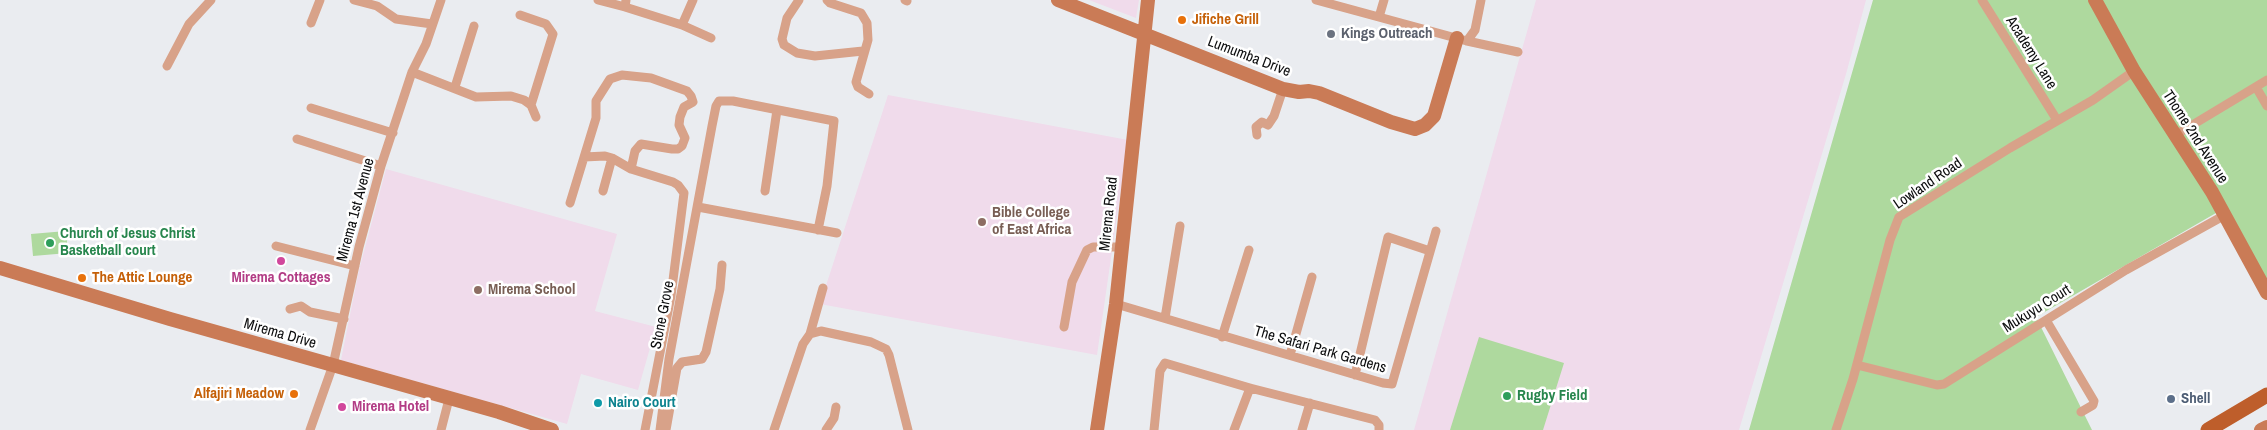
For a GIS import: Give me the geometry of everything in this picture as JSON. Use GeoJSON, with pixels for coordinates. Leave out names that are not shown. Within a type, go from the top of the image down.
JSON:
{"type":"FeatureCollection","features":[{"type":"Feature","properties":{"kind":"main road"},"geometry":{"type":"LineString","coordinates":[[2208,430],[2267,395]]}},
{"type":"Feature","properties":{"kind":"street"},"geometry":{"type":"LineString","coordinates":[[167,66],[189,24],[211,0]]}},
{"type":"Feature","properties":{"kind":"street"},"geometry":{"type":"LineString","coordinates":[[311,23],[320,0]]}},
{"type":"Feature","properties":{"kind":"street"},"geometry":{"type":"LineString","coordinates":[[354,0],[377,6],[396,19],[432,24]]}},
{"type":"Feature","properties":{"kind":"street","name":"Mirema 1st Avenue"},"geometry":{"type":"LineString","coordinates":[[310,430],[333,365],[355,266],[381,166],[412,72],[426,44],[441,0]]}},
{"type":"Feature","properties":{"kind":"street"},"geometry":{"type":"LineString","coordinates":[[598,0],[625,4],[711,38]]}},
{"type":"Feature","properties":{"kind":"street"},"geometry":{"type":"LineString","coordinates":[[682,25],[694,0]]}},
{"type":"Feature","properties":{"kind":"street"},"geometry":{"type":"LineString","coordinates":[[799,0],[787,18],[782,39],[784,45],[806,55],[863,51]]}},
{"type":"Feature","properties":{"kind":"street"},"geometry":{"type":"LineString","coordinates":[[825,0],[858,11],[864,17],[869,32],[856,82],[858,87],[869,94]]}},
{"type":"Feature","properties":{"kind":"street","name":"Lumumba Drive"},"geometry":{"type":"LineString","coordinates":[[1058,0],[1283,88],[1299,92],[1319,93],[1391,122],[1415,129],[1425,126],[1434,116],[1462,39]]}},
{"type":"Feature","properties":{"kind":"street","name":"Mirema Road"},"geometry":{"type":"LineString","coordinates":[[1097,430],[1116,304],[1148,0]]}},
{"type":"Feature","properties":{"kind":"street"},"geometry":{"type":"LineString","coordinates":[[1316,0],[1518,52]]}},
{"type":"Feature","properties":{"kind":"street"},"geometry":{"type":"LineString","coordinates":[[1379,17],[1384,0]]}},
{"type":"Feature","properties":{"kind":"street"},"geometry":{"type":"LineString","coordinates":[[1462,39],[1475,30],[1482,0]]}},
{"type":"Feature","properties":{"kind":"street","name":"Academy Lane"},"geometry":{"type":"LineString","coordinates":[[1982,0],[2056,120]]}},
{"type":"Feature","properties":{"kind":"street","name":"Thome 2nd Avenue"},"geometry":{"type":"LineString","coordinates":[[2095,0],[2134,71],[2174,136],[2206,182],[2267,293]]}},
{"type":"Feature","properties":{"kind":"street"},"geometry":{"type":"LineString","coordinates":[[520,15],[546,24],[553,34],[531,105],[536,117]]}},
{"type":"Feature","properties":{"kind":"street"},"geometry":{"type":"LineString","coordinates":[[455,87],[474,26]]}},
{"type":"Feature","properties":{"kind":"street","name":"Lowland Road"},"geometry":{"type":"LineString","coordinates":[[1836,430],[1857,365],[1890,240],[1899,217],[2056,120],[2093,100],[2134,71]]}},
{"type":"Feature","properties":{"kind":"street"},"geometry":{"type":"LineString","coordinates":[[412,72],[455,87],[476,97],[512,96],[531,105]]}},
{"type":"Feature","properties":{"kind":"street"},"geometry":{"type":"LineString","coordinates":[[570,203],[596,118],[596,101],[610,79],[622,75],[651,78],[687,90],[693,102],[684,107],[680,117],[679,125],[685,138],[682,146],[678,149],[672,149],[641,144],[635,151],[631,169]]}},
{"type":"Feature","properties":{"kind":"street"},"geometry":{"type":"LineString","coordinates":[[2174,136],[2267,80]]}},
{"type":"Feature","properties":{"kind":"street"},"geometry":{"type":"LineString","coordinates":[[1257,135],[1256,128],[1262,122],[1268,125],[1274,116],[1283,88]]}},
{"type":"Feature","properties":{"kind":"street"},"geometry":{"type":"LineString","coordinates":[[2256,88],[2267,106]]}},
{"type":"Feature","properties":{"kind":"street","name":"Stone Grove"},"geometry":{"type":"LineString","coordinates":[[660,430],[668,359],[717,103],[733,101],[834,122],[827,186],[818,230]]}},
{"type":"Feature","properties":{"kind":"street"},"geometry":{"type":"LineString","coordinates":[[311,108],[393,133]]}},
{"type":"Feature","properties":{"kind":"street"},"geometry":{"type":"LineString","coordinates":[[765,191],[777,110]]}},
{"type":"Feature","properties":{"kind":"street"},"geometry":{"type":"LineString","coordinates":[[297,139],[381,166]]}},
{"type":"Feature","properties":{"kind":"street"},"geometry":{"type":"LineString","coordinates":[[584,157],[612,158],[631,169],[678,184],[682,188],[684,198],[670,305],[645,430]]}},
{"type":"Feature","properties":{"kind":"street"},"geometry":{"type":"LineString","coordinates":[[603,191],[612,158]]}},
{"type":"Feature","properties":{"kind":"street"},"geometry":{"type":"LineString","coordinates":[[698,206],[837,233]]}},
{"type":"Feature","properties":{"kind":"street","name":"Mukuyu Court"},"geometry":{"type":"LineString","coordinates":[[1857,365],[1940,386],[2126,270],[2225,215]]}},
{"type":"Feature","properties":{"kind":"street"},"geometry":{"type":"LineString","coordinates":[[1165,318],[1180,226]]}},
{"type":"Feature","properties":{"kind":"street","name":"The Safari Park Gardens"},"geometry":{"type":"LineString","coordinates":[[1116,304],[1222,337],[1392,384],[1436,230]]}},
{"type":"Feature","properties":{"kind":"street"},"geometry":{"type":"LineString","coordinates":[[1355,375],[1388,237],[1430,251]]}},
{"type":"Feature","properties":{"kind":"street"},"geometry":{"type":"LineString","coordinates":[[276,246],[355,266]]}},
{"type":"Feature","properties":{"kind":"street"},"geometry":{"type":"LineString","coordinates":[[1064,327],[1072,282],[1087,250],[1093,246],[1122,247]]}},
{"type":"Feature","properties":{"kind":"street"},"geometry":{"type":"LineString","coordinates":[[1222,337],[1249,250]]}},
{"type":"Feature","properties":{"kind":"street"},"geometry":{"type":"LineString","coordinates":[[666,430],[677,368],[682,362],[702,359],[706,352],[720,289],[722,265]]}},
{"type":"Feature","properties":{"kind":"street","name":"Mirema Drive"},"geometry":{"type":"LineString","coordinates":[[0,268],[147,313],[499,412],[535,428],[552,430]]}},
{"type":"Feature","properties":{"kind":"street"},"geometry":{"type":"LineString","coordinates":[[1290,355],[1312,277]]}},
{"type":"Feature","properties":{"kind":"street"},"geometry":{"type":"LineString","coordinates":[[774,430],[798,355],[810,334],[822,288]]}},
{"type":"Feature","properties":{"kind":"street"},"geometry":{"type":"LineString","coordinates":[[290,309],[301,306],[310,312],[344,319]]}},
{"type":"Feature","properties":{"kind":"street"},"geometry":{"type":"LineString","coordinates":[[2046,320],[2094,401],[2093,405],[2082,412]]}},
{"type":"Feature","properties":{"kind":"street"},"geometry":{"type":"LineString","coordinates":[[810,334],[821,331],[881,345],[886,349],[908,430]]}},
{"type":"Feature","properties":{"kind":"street"},"geometry":{"type":"LineString","coordinates":[[1154,430],[1160,371],[1165,363],[1250,388],[1375,420],[1379,425],[1379,430]]}},
{"type":"Feature","properties":{"kind":"street"},"geometry":{"type":"LineString","coordinates":[[1234,430],[1250,388]]}},
{"type":"Feature","properties":{"kind":"street"},"geometry":{"type":"LineString","coordinates":[[441,430],[449,399]]}},
{"type":"Feature","properties":{"kind":"street"},"geometry":{"type":"LineString","coordinates":[[1302,430],[1310,402]]}},
{"type":"Feature","properties":{"kind":"street"},"geometry":{"type":"LineString","coordinates":[[826,430],[834,418],[836,407]]}},
{"type":"Feature","properties":{"kind":"street"},"geometry":{"type":"LineString","coordinates":[[2261,430],[2267,427]]}},
{"type":"Feature","properties":{"kind":"shaded area"},"geometry":{"type":"Polygon","coordinates":[[[1089,0],[1139,0],[1136,18],[1089,0]]]}},
{"type":"Feature","properties":{"kind":"shaded area"},"geometry":{"type":"Polygon","coordinates":[[[1536,0],[1866,0],[1846,74],[1739,430],[1414,430],[1536,0]]]}},
{"type":"Feature","properties":{"kind":"shaded area","name":"Bible College of East Africa"},"geometry":{"type":"Polygon","coordinates":[[[888,95],[1128,140],[1097,355],[820,304],[888,95]]]}},
{"type":"Feature","properties":{"kind":"shaded area","name":"Mirema School"},"geometry":{"type":"Polygon","coordinates":[[[386,169],[617,234],[595,311],[656,327],[638,390],[581,374],[567,424],[341,360],[359,270],[386,169]]]}},
{"type":"Feature","properties":{"kind":"green space"},"geometry":{"type":"Polygon","coordinates":[[[1873,0],[2267,0],[2267,292],[2216,213],[2036,317],[2092,430],[1749,430],[1873,0]]]}},
{"type":"Feature","properties":{"kind":"green space","name":"Church of Jesus Christ Basketball court"},"geometry":{"type":"Polygon","coordinates":[[[66,231],[68,253],[33,256],[31,234],[66,231]]]}},
{"type":"Feature","properties":{"kind":"green space","name":"Rugby Field"},"geometry":{"type":"Polygon","coordinates":[[[1479,337],[1564,363],[1543,430],[1450,430],[1479,337]]]}},
{"type":"Feature","properties":{"kind":"place","name":"Jifiche Grill"},"geometry":{"type":"Point","coordinates":[1182,20]}},
{"type":"Feature","properties":{"kind":"place","name":"Kings Outreach"},"geometry":{"type":"Point","coordinates":[1331,34]}},
{"type":"Feature","properties":{"kind":"place","name":"Bible College of East Africa"},"geometry":{"type":"Point","coordinates":[982,222]}},
{"type":"Feature","properties":{"kind":"place","name":"Church of Jesus Christ Basketball court"},"geometry":{"type":"Point","coordinates":[50,243]}},
{"type":"Feature","properties":{"kind":"place","name":"Mirema Cottages"},"geometry":{"type":"Point","coordinates":[281,261]}},
{"type":"Feature","properties":{"kind":"place","name":"The Attic Lounge"},"geometry":{"type":"Point","coordinates":[82,278]}},
{"type":"Feature","properties":{"kind":"place","name":"Mirema School"},"geometry":{"type":"Point","coordinates":[478,290]}},
{"type":"Feature","properties":{"kind":"place","name":"Alfajiri Meadow"},"geometry":{"type":"Point","coordinates":[294,394]}},
{"type":"Feature","properties":{"kind":"place","name":"Rugby Field"},"geometry":{"type":"Point","coordinates":[1507,396]}},
{"type":"Feature","properties":{"kind":"place","name":"Shell"},"geometry":{"type":"Point","coordinates":[2171,399]}},
{"type":"Feature","properties":{"kind":"place","name":"Nairo Court"},"geometry":{"type":"Point","coordinates":[598,403]}},
{"type":"Feature","properties":{"kind":"place","name":"Mirema Hotel"},"geometry":{"type":"Point","coordinates":[342,407]}}]}
